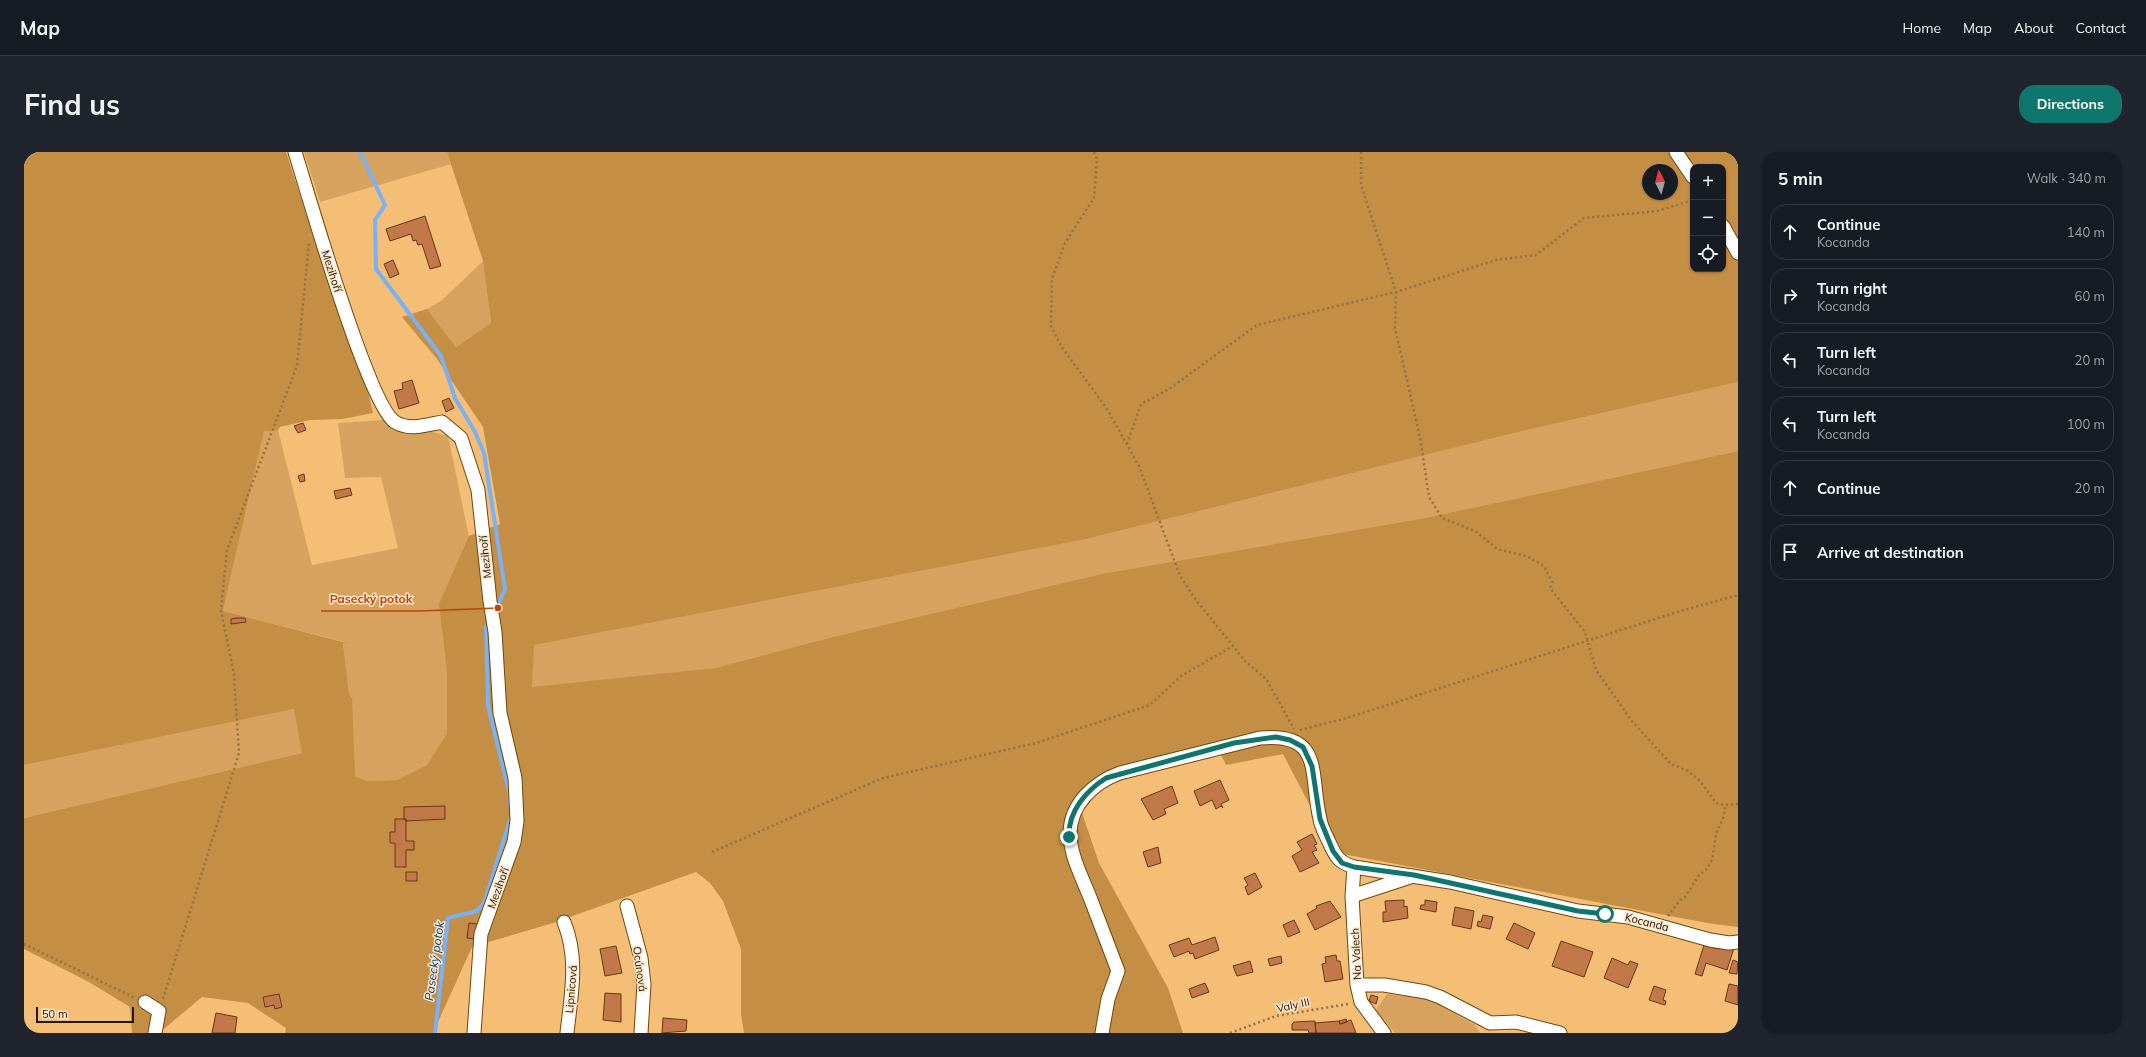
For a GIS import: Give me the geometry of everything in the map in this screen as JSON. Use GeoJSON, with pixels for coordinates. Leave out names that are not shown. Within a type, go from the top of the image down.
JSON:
{"type":"FeatureCollection","features":[{"type":"Feature","properties":{"kind":"street","name":"Mezihoří"},"geometry":{"type":"LineString","coordinates":[[295,152],[331,271],[376,396],[394,421],[411,428],[442,422],[461,438],[478,490],[490,601],[495,632],[500,713],[515,778],[517,821],[510,856],[481,934],[474,1033]]}},
{"type":"Feature","properties":{"kind":"street"},"geometry":{"type":"LineString","coordinates":[[1676,152],[1690,173]]}},
{"type":"Feature","properties":{"kind":"street"},"geometry":{"type":"LineString","coordinates":[[1726,231],[1738,253]]}},
{"type":"Feature","properties":{"kind":"street","name":"Kocanda"},"geometry":{"type":"LineString","coordinates":[[1102,1033],[1108,999],[1118,971],[1072,852],[1069,828],[1071,820],[1080,802],[1106,778],[1234,743],[1276,737],[1290,740],[1303,747],[1312,766],[1320,819],[1333,851],[1342,863],[1354,867],[1414,875],[1578,911],[1628,917],[1661,925],[1710,940],[1729,943],[1738,942]]}},
{"type":"Feature","properties":{"kind":"street","name":"Na Valech"},"geometry":{"type":"LineString","coordinates":[[1354,867],[1352,896],[1357,985],[1361,1002],[1384,1033]]}},
{"type":"Feature","properties":{"kind":"street"},"geometry":{"type":"LineString","coordinates":[[1352,896],[1414,875]]}},
{"type":"Feature","properties":{"kind":"street","name":"Ocúnová"},"geometry":{"type":"LineString","coordinates":[[627,906],[641,958],[644,984],[641,1033]]}},
{"type":"Feature","properties":{"kind":"street","name":"Lipnicová"},"geometry":{"type":"LineString","coordinates":[[564,922],[569,934],[574,957],[574,972],[567,1033]]}},
{"type":"Feature","properties":{"kind":"street"},"geometry":{"type":"LineString","coordinates":[[1357,985],[1384,985],[1426,992],[1440,997],[1490,1023],[1516,1022],[1560,1033]]}},
{"type":"Feature","properties":{"kind":"street"},"geometry":{"type":"LineString","coordinates":[[145,1002],[159,1011],[155,1033]]}},
{"type":"Feature","properties":{"kind":"path"},"geometry":{"type":"LineString","coordinates":[[1094,152],[1097,159],[1094,198],[1065,243],[1052,279],[1052,326],[1061,346],[1107,409],[1139,466],[1180,576],[1196,600],[1245,661],[1267,680],[1295,731],[1347,718],[1677,612],[1738,596]]}},
{"type":"Feature","properties":{"kind":"path"},"geometry":{"type":"LineString","coordinates":[[1361,152],[1360,185],[1396,292],[1395,328],[1420,437],[1429,497],[1442,518],[1476,531],[1497,549],[1526,556],[1544,566],[1552,582],[1550,588],[1585,632],[1596,670],[1631,720],[1671,764],[1688,771],[1701,782],[1716,802],[1725,805],[1738,804]]}},
{"type":"Feature","properties":{"kind":"path"},"geometry":{"type":"LineString","coordinates":[[1127,444],[1141,404],[1169,388],[1257,325],[1396,292],[1496,260],[1536,255],[1584,218],[1657,211],[1690,201]]}},
{"type":"Feature","properties":{"kind":"path"},"geometry":{"type":"LineString","coordinates":[[159,1011],[239,753],[234,674],[221,611],[227,550],[297,366],[309,240]]}},
{"type":"Feature","properties":{"kind":"path"},"geometry":{"type":"LineString","coordinates":[[712,852],[883,778],[1036,743],[1150,705],[1181,676],[1233,646]]}},
{"type":"Feature","properties":{"kind":"path"},"geometry":{"type":"LineString","coordinates":[[1661,925],[1680,900],[1685,898],[1699,875],[1706,869],[1712,860],[1716,834],[1724,816],[1725,805]]}},
{"type":"Feature","properties":{"kind":"path"},"geometry":{"type":"LineString","coordinates":[[24,944],[145,1002]]}},
{"type":"Feature","properties":{"kind":"path","name":"Valy III"},"geometry":{"type":"LineString","coordinates":[[1230,1033],[1276,1016],[1329,1006],[1361,1002]]}},
{"type":"Feature","properties":{"kind":"shaded area"},"geometry":{"type":"Polygon","coordinates":[[[24,152],[286,152],[338,311],[367,388],[373,413],[343,419],[310,420],[280,427],[278,430],[264,431],[223,611],[347,643],[343,643],[349,693],[352,698],[355,776],[367,781],[397,780],[427,765],[447,733],[447,671],[439,604],[469,536],[500,524],[483,427],[437,359],[402,317],[427,309],[456,347],[491,323],[483,261],[447,152],[1738,152],[1738,382],[1510,434],[1087,539],[534,645],[532,687],[715,668],[836,636],[1101,574],[1425,518],[1738,451],[1738,927],[1707,923],[1343,854],[1318,821],[1283,754],[1226,765],[1219,751],[1167,763],[1100,788],[1088,805],[1081,810],[1099,863],[1168,988],[1183,1033],[744,1033],[741,1014],[741,949],[723,901],[710,883],[696,872],[553,923],[472,947],[433,1033],[285,1033],[286,1028],[248,1003],[202,997],[159,1033],[132,1033],[130,1007],[89,982],[24,949],[24,818],[302,753],[294,709],[24,765],[24,152]]]}},
{"type":"Feature","properties":{"kind":"shaded area"},"geometry":{"type":"Polygon","coordinates":[[[304,152],[447,152],[451,164],[320,202],[304,152]]]}},
{"type":"Feature","properties":{"kind":"shaded area"},"geometry":{"type":"Polygon","coordinates":[[[483,261],[491,323],[456,347],[427,309],[441,301],[483,261]]]}},
{"type":"Feature","properties":{"kind":"shaded area"},"geometry":{"type":"Polygon","coordinates":[[[1738,382],[1738,451],[1425,518],[1101,574],[836,636],[715,668],[532,688],[533,645],[1087,539],[1510,434],[1738,382]]]}},
{"type":"Feature","properties":{"kind":"shaded area"},"geometry":{"type":"Polygon","coordinates":[[[385,420],[448,436],[469,537],[447,671],[447,733],[427,765],[397,780],[367,781],[302,753],[24,818],[24,765],[352,697],[349,693],[343,643],[345,642],[223,611],[264,430],[278,430],[312,565],[398,548],[381,477],[345,478],[338,423],[385,420]]]}},
{"type":"Feature","properties":{"kind":"shaded area"},"geometry":{"type":"Polygon","coordinates":[[[1387,994],[1428,998],[1475,1025],[1480,1033],[1395,1033],[1376,1010],[1387,994]]]}},
{"type":"Feature","properties":{"kind":"building"},"geometry":{"type":"Polygon","coordinates":[[[425,216],[441,266],[430,269],[422,244],[418,245],[416,240],[413,241],[411,234],[390,241],[386,229],[425,216]]]}},
{"type":"Feature","properties":{"kind":"building"},"geometry":{"type":"Polygon","coordinates":[[[393,260],[399,274],[390,278],[384,264],[393,260]]]}},
{"type":"Feature","properties":{"kind":"building"},"geometry":{"type":"Polygon","coordinates":[[[412,380],[419,403],[399,409],[394,391],[403,389],[402,383],[412,380]]]}},
{"type":"Feature","properties":{"kind":"building"},"geometry":{"type":"Polygon","coordinates":[[[449,398],[454,408],[446,412],[442,401],[449,398]]]}},
{"type":"Feature","properties":{"kind":"building"},"geometry":{"type":"Polygon","coordinates":[[[303,423],[306,430],[298,433],[294,426],[303,423]]]}},
{"type":"Feature","properties":{"kind":"building"},"geometry":{"type":"Polygon","coordinates":[[[304,474],[305,481],[300,482],[298,476],[304,474]]]}},
{"type":"Feature","properties":{"kind":"building"},"geometry":{"type":"Polygon","coordinates":[[[350,488],[352,495],[336,499],[334,491],[350,488]]]}},
{"type":"Feature","properties":{"kind":"building"},"geometry":{"type":"Polygon","coordinates":[[[245,618],[246,622],[231,624],[231,619],[245,618]]]}},
{"type":"Feature","properties":{"kind":"building"},"geometry":{"type":"Polygon","coordinates":[[[1220,780],[1229,800],[1221,804],[1223,808],[1221,806],[1216,809],[1212,800],[1200,806],[1194,791],[1220,780]]]}},
{"type":"Feature","properties":{"kind":"building"},"geometry":{"type":"Polygon","coordinates":[[[1172,786],[1178,803],[1164,809],[1166,814],[1153,820],[1141,799],[1172,786]]]}},
{"type":"Feature","properties":{"kind":"building"},"geometry":{"type":"Polygon","coordinates":[[[445,806],[445,819],[406,821],[404,819],[404,807],[445,806]]]}},
{"type":"Feature","properties":{"kind":"building"},"geometry":{"type":"Polygon","coordinates":[[[395,819],[406,819],[406,841],[414,841],[414,850],[406,850],[406,867],[395,867],[395,843],[390,843],[390,832],[395,832],[395,819]]]}},
{"type":"Feature","properties":{"kind":"building"},"geometry":{"type":"Polygon","coordinates":[[[1312,834],[1317,844],[1314,845],[1317,850],[1312,852],[1319,863],[1300,872],[1292,856],[1302,850],[1297,842],[1312,834]]]}},
{"type":"Feature","properties":{"kind":"building"},"geometry":{"type":"Polygon","coordinates":[[[1158,847],[1161,863],[1148,867],[1143,852],[1158,847]]]}},
{"type":"Feature","properties":{"kind":"building"},"geometry":{"type":"Polygon","coordinates":[[[406,872],[417,872],[417,881],[406,881],[406,872]]]}},
{"type":"Feature","properties":{"kind":"building"},"geometry":{"type":"Polygon","coordinates":[[[1255,873],[1262,887],[1248,895],[1245,887],[1248,885],[1244,878],[1255,873]]]}},
{"type":"Feature","properties":{"kind":"building"},"geometry":{"type":"Polygon","coordinates":[[[1404,900],[1404,907],[1407,906],[1408,918],[1383,922],[1383,912],[1386,912],[1385,901],[1404,900]]]}},
{"type":"Feature","properties":{"kind":"building"},"geometry":{"type":"Polygon","coordinates":[[[1425,900],[1437,902],[1436,912],[1420,909],[1421,905],[1425,905],[1425,900]]]}},
{"type":"Feature","properties":{"kind":"building"},"geometry":{"type":"Polygon","coordinates":[[[1330,901],[1341,917],[1315,930],[1307,914],[1317,908],[1316,906],[1330,901]]]}},
{"type":"Feature","properties":{"kind":"building"},"geometry":{"type":"Polygon","coordinates":[[[1455,907],[1474,911],[1471,929],[1452,925],[1455,907]]]}},
{"type":"Feature","properties":{"kind":"building"},"geometry":{"type":"Polygon","coordinates":[[[1483,915],[1493,917],[1490,929],[1477,926],[1478,921],[1481,922],[1483,915]]]}},
{"type":"Feature","properties":{"kind":"building"},"geometry":{"type":"Polygon","coordinates":[[[1294,920],[1300,932],[1288,937],[1283,925],[1294,920]]]}},
{"type":"Feature","properties":{"kind":"building"},"geometry":{"type":"Polygon","coordinates":[[[469,923],[478,924],[476,939],[467,938],[469,923]]]}},
{"type":"Feature","properties":{"kind":"building"},"geometry":{"type":"Polygon","coordinates":[[[1514,923],[1535,933],[1528,949],[1506,939],[1514,923]]]}},
{"type":"Feature","properties":{"kind":"building"},"geometry":{"type":"Polygon","coordinates":[[[1215,937],[1219,950],[1195,959],[1193,953],[1190,954],[1189,951],[1174,957],[1169,945],[1189,938],[1192,945],[1215,937]]]}},
{"type":"Feature","properties":{"kind":"building"},"geometry":{"type":"Polygon","coordinates":[[[1561,941],[1593,952],[1584,977],[1552,966],[1561,941]]]}},
{"type":"Feature","properties":{"kind":"building"},"geometry":{"type":"Polygon","coordinates":[[[1704,945],[1719,949],[1723,945],[1734,948],[1727,970],[1706,963],[1702,976],[1695,974],[1704,945]]]}},
{"type":"Feature","properties":{"kind":"building"},"geometry":{"type":"Polygon","coordinates":[[[616,946],[622,973],[605,976],[600,949],[616,946]]]}},
{"type":"Feature","properties":{"kind":"building"},"geometry":{"type":"Polygon","coordinates":[[[1336,955],[1337,961],[1340,961],[1343,979],[1325,982],[1322,964],[1326,963],[1325,957],[1336,955]]]}},
{"type":"Feature","properties":{"kind":"building"},"geometry":{"type":"Polygon","coordinates":[[[1281,956],[1282,963],[1270,966],[1268,959],[1281,956]]]}},
{"type":"Feature","properties":{"kind":"building"},"geometry":{"type":"Polygon","coordinates":[[[1612,958],[1628,965],[1630,961],[1638,964],[1628,988],[1604,978],[1612,958]]]}},
{"type":"Feature","properties":{"kind":"building"},"geometry":{"type":"Polygon","coordinates":[[[1733,960],[1738,962],[1737,974],[1729,973],[1733,960]]]}},
{"type":"Feature","properties":{"kind":"building"},"geometry":{"type":"Polygon","coordinates":[[[1250,961],[1253,972],[1237,976],[1233,966],[1250,961]]]}},
{"type":"Feature","properties":{"kind":"building"},"geometry":{"type":"Polygon","coordinates":[[[1205,983],[1209,992],[1192,998],[1189,989],[1205,983]]]}},
{"type":"Feature","properties":{"kind":"building"},"geometry":{"type":"Polygon","coordinates":[[[1729,984],[1738,986],[1738,1005],[1725,1001],[1729,984]]]}},
{"type":"Feature","properties":{"kind":"building"},"geometry":{"type":"Polygon","coordinates":[[[1654,986],[1666,990],[1663,1000],[1666,1001],[1665,1005],[1649,1000],[1654,986]]]}},
{"type":"Feature","properties":{"kind":"building"},"geometry":{"type":"Polygon","coordinates":[[[605,993],[621,994],[621,1022],[603,1020],[605,993]]]}},
{"type":"Feature","properties":{"kind":"building"},"geometry":{"type":"Polygon","coordinates":[[[279,994],[282,1007],[275,1009],[274,1005],[265,1007],[263,997],[279,994]]]}},
{"type":"Feature","properties":{"kind":"building"},"geometry":{"type":"Polygon","coordinates":[[[1371,995],[1378,997],[1376,1004],[1369,1001],[1371,995]]]}},
{"type":"Feature","properties":{"kind":"building"},"geometry":{"type":"Polygon","coordinates":[[[216,1013],[237,1017],[235,1033],[212,1033],[216,1013]]]}},
{"type":"Feature","properties":{"kind":"building"},"geometry":{"type":"Polygon","coordinates":[[[663,1018],[687,1020],[686,1031],[662,1033],[663,1018]]]}},
{"type":"Feature","properties":{"kind":"building"},"geometry":{"type":"Polygon","coordinates":[[[1346,1019],[1347,1022],[1340,1024],[1339,1021],[1346,1019]]]}},
{"type":"Feature","properties":{"kind":"building"},"geometry":{"type":"Polygon","coordinates":[[[1351,1020],[1356,1033],[1316,1033],[1315,1023],[1339,1021],[1340,1024],[1351,1020]]]}},
{"type":"Feature","properties":{"kind":"building"},"geometry":{"type":"Polygon","coordinates":[[[1315,1021],[1316,1033],[1309,1033],[1308,1030],[1292,1030],[1292,1024],[1294,1022],[1315,1021]]]}},
{"type":"Feature","properties":{"kind":"waterway","name":"Pasecký potok"},"geometry":{"type":"LineString","coordinates":[[360,152],[385,205],[375,220],[376,269],[441,356],[455,398],[475,432],[484,453],[505,589],[495,612]]}},
{"type":"Feature","properties":{"kind":"waterway","name":"Pasecký potok"},"geometry":{"type":"LineString","coordinates":[[489,621],[486,627],[488,706],[509,791],[510,805]]}},
{"type":"Feature","properties":{"kind":"waterway","name":"Pasecký potok"},"geometry":{"type":"LineString","coordinates":[[435,1033],[448,918],[477,911],[484,903],[511,817]]}},
{"type":"Feature","properties":{"kind":"place","name":"Pasecký potok"},"geometry":{"type":"Point","coordinates":[498,608]}},
{"type":"Feature","properties":{"kind":"route"},"geometry":{"type":"LineString","coordinates":[[1069,837],[1071,820],[1080,802],[1094,786],[1106,778],[1120,773],[1206,752],[1234,743],[1260,738],[1276,737],[1298,743],[1303,747],[1307,754],[1315,779],[1317,805],[1322,828],[1333,851],[1342,863],[1354,867],[1414,875],[1450,882],[1578,911],[1605,914]]}}]}
